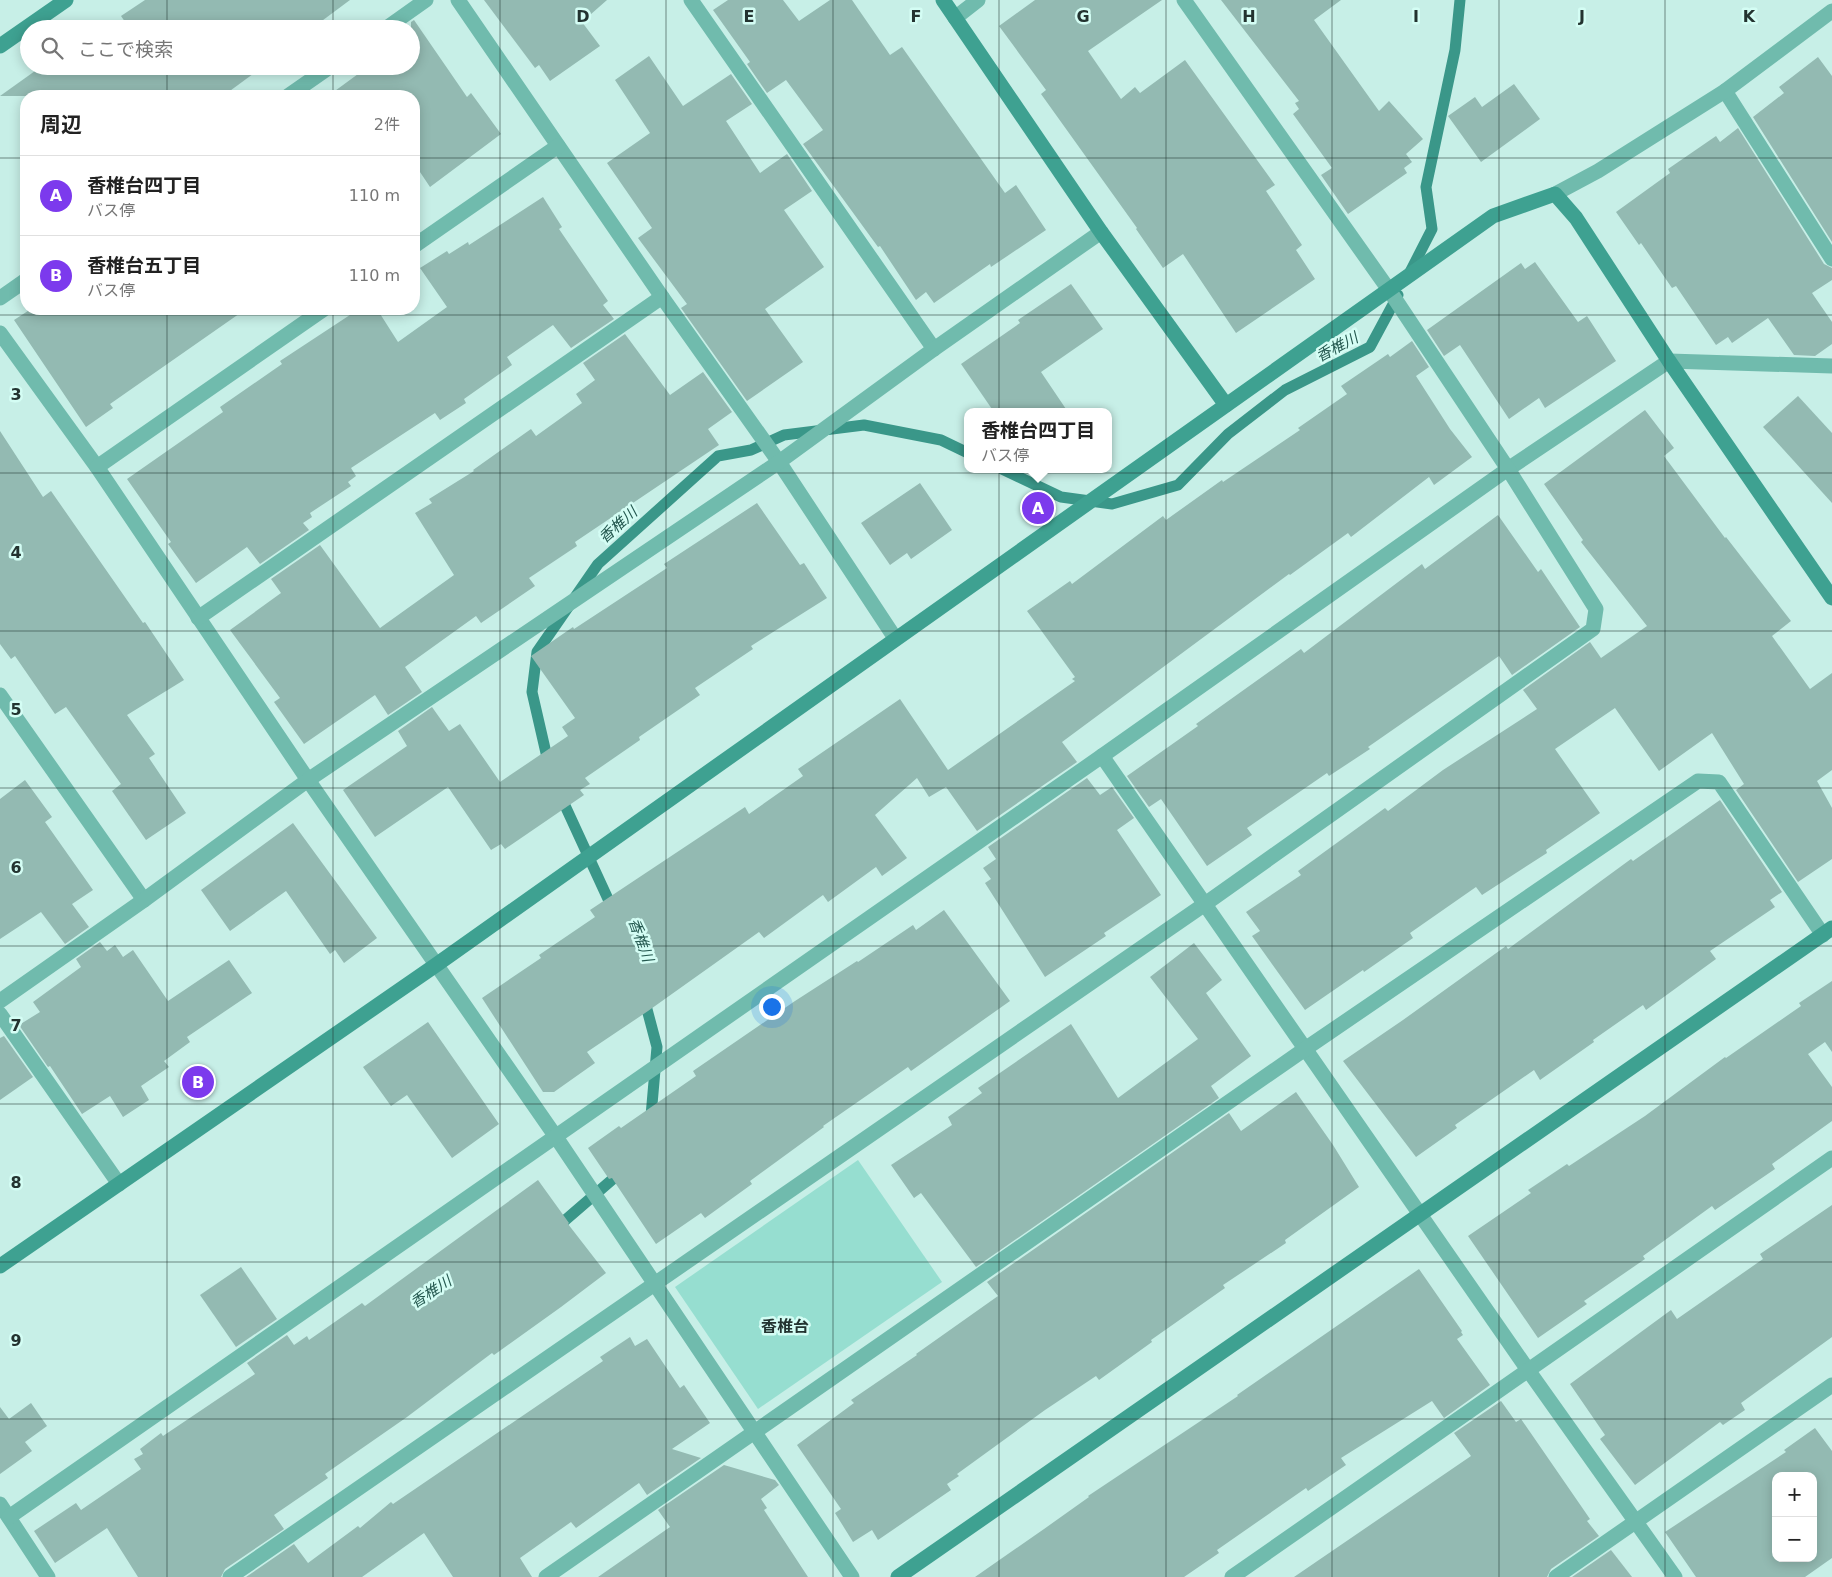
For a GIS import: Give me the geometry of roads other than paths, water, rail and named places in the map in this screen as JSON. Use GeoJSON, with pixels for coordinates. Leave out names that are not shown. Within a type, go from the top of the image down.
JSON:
{"type":"FeatureCollection","features":[{"type":"Feature","properties":{"kind":"street"},"geometry":{"type":"LineString","coordinates":[[37,20],[66,0]]}},
{"type":"Feature","properties":{"kind":"street"},"geometry":{"type":"LineString","coordinates":[[398,20],[426,0]]}},
{"type":"Feature","properties":{"kind":"street"},"geometry":{"type":"LineString","coordinates":[[458,0],[662,297],[779,462],[895,638]]}},
{"type":"Feature","properties":{"kind":"street"},"geometry":{"type":"LineString","coordinates":[[691,0],[934,349]]}},
{"type":"Feature","properties":{"kind":"street"},"geometry":{"type":"LineString","coordinates":[[943,0],[1101,232],[1226,405]]}},
{"type":"Feature","properties":{"kind":"street"},"geometry":{"type":"LineString","coordinates":[[955,18],[978,0]]}},
{"type":"Feature","properties":{"kind":"street"},"geometry":{"type":"LineString","coordinates":[[230,1577],[1205,904],[1593,629],[1596,609],[1508,469],[1389,290],[1184,0]]}},
{"type":"Feature","properties":{"kind":"street"},"geometry":{"type":"LineString","coordinates":[[0,1266],[436,965],[1493,216],[1554,194],[1598,172],[1725,91],[1832,11]]}},
{"type":"Feature","properties":{"kind":"street"},"geometry":{"type":"LineString","coordinates":[[0,46],[20,32]]}},
{"type":"Feature","properties":{"kind":"street"},"geometry":{"type":"LineString","coordinates":[[297,90],[318,75]]}},
{"type":"Feature","properties":{"kind":"street"},"geometry":{"type":"LineString","coordinates":[[1725,91],[1832,259]]}},
{"type":"Feature","properties":{"kind":"street"},"geometry":{"type":"LineString","coordinates":[[420,242],[558,146]]}},
{"type":"Feature","properties":{"kind":"street"},"geometry":{"type":"LineString","coordinates":[[1554,194],[1576,218],[1669,361],[1832,598]]}},
{"type":"Feature","properties":{"kind":"street"},"geometry":{"type":"LineString","coordinates":[[0,1001],[144,900],[308,780],[779,462],[934,349],[1101,232]]}},
{"type":"Feature","properties":{"kind":"street"},"geometry":{"type":"LineString","coordinates":[[0,298],[20,284]]}},
{"type":"Feature","properties":{"kind":"street"},"geometry":{"type":"LineString","coordinates":[[198,618],[662,297]]}},
{"type":"Feature","properties":{"kind":"street"},"geometry":{"type":"LineString","coordinates":[[97,467],[315,315]]}},
{"type":"Feature","properties":{"kind":"street"},"geometry":{"type":"LineString","coordinates":[[0,333],[97,467],[308,780],[556,1136],[852,1577]]}},
{"type":"Feature","properties":{"kind":"street"},"geometry":{"type":"LineString","coordinates":[[9,1517],[1102,756],[1508,469],[1669,361],[1832,366]]}},
{"type":"Feature","properties":{"kind":"street"},"geometry":{"type":"LineString","coordinates":[[0,695],[144,900]]}},
{"type":"Feature","properties":{"kind":"street"},"geometry":{"type":"LineString","coordinates":[[1102,756],[1528,1370],[1675,1577]]}},
{"type":"Feature","properties":{"kind":"street"},"geometry":{"type":"LineString","coordinates":[[546,1577],[1305,1049],[1698,781],[1719,782],[1828,932],[898,1577]]}},
{"type":"Feature","properties":{"kind":"street"},"geometry":{"type":"LineString","coordinates":[[0,1014],[119,1184]]}},
{"type":"Feature","properties":{"kind":"street"},"geometry":{"type":"LineString","coordinates":[[1232,1577],[1832,1158]]}},
{"type":"Feature","properties":{"kind":"street"},"geometry":{"type":"LineString","coordinates":[[1556,1577],[1832,1385]]}},
{"type":"Feature","properties":{"kind":"street"},"geometry":{"type":"LineString","coordinates":[[0,1504],[48,1577]]}},
{"type":"Feature","properties":{"kind":"waterway","name":"香椎川"},"geometry":{"type":"LineString","coordinates":[[1408,276],[1432,229],[1426,187],[1455,50],[1460,0]]}},
{"type":"Feature","properties":{"kind":"waterway","name":"香椎川"},"geometry":{"type":"LineString","coordinates":[[1010,473],[1061,497],[1112,504],[1178,485],[1228,434],[1285,390],[1370,347],[1398,295]]}},
{"type":"Feature","properties":{"kind":"waterway","name":"香椎川"},"geometry":{"type":"LineString","coordinates":[[549,766],[532,692],[537,652],[598,564],[718,456],[751,450],[784,435],[864,425],[941,440],[964,451]]}},
{"type":"Feature","properties":{"kind":"waterway","name":"香椎川"},"geometry":{"type":"LineString","coordinates":[[558,799],[562,799],[614,912]]}},
{"type":"Feature","properties":{"kind":"waterway","name":"香椎川"},"geometry":{"type":"LineString","coordinates":[[644,998],[657,1047],[651,1116],[648,1121]]}},
{"type":"Feature","properties":{"kind":"waterway","name":"香椎川"},"geometry":{"type":"LineString","coordinates":[[555,1229],[623,1169]]}},
{"type":"Feature","properties":{"kind":"place","name":"香椎台四丁目"},"geometry":{"type":"Point","coordinates":[1038,508]}},
{"type":"Feature","properties":{"kind":"place","name":"香椎台五丁目"},"geometry":{"type":"Point","coordinates":[198,1082]}},
{"type":"Feature","properties":{"kind":"district","name":"香椎台"},"geometry":{"type":"Point","coordinates":[785,1326]}}]}
